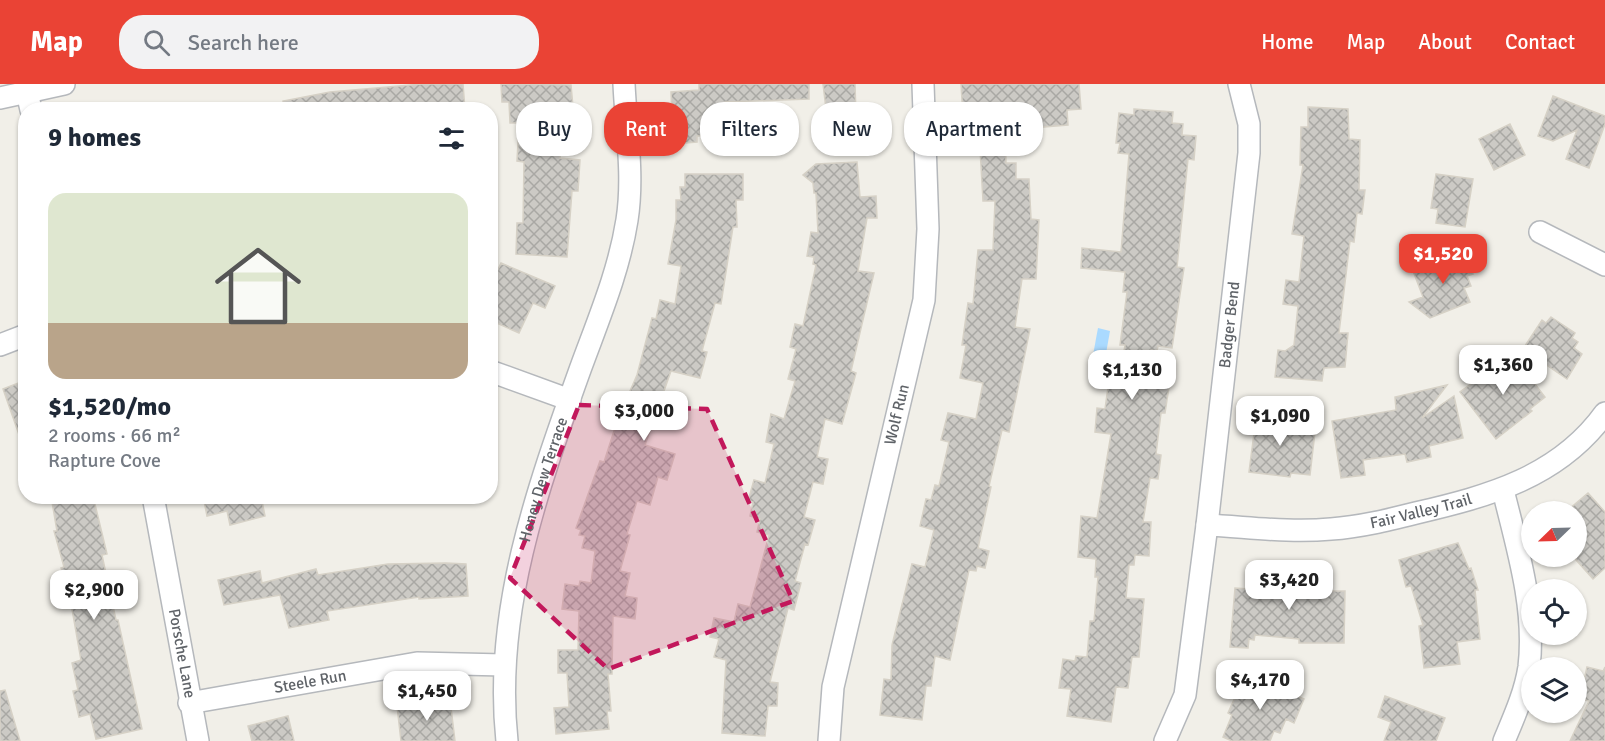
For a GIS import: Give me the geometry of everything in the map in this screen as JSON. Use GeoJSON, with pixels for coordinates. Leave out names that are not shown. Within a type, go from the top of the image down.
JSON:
{"type":"FeatureCollection","features":[{"type":"Feature","properties":{"kind":"street"},"geometry":{"type":"LineString","coordinates":[[0,98],[29,101],[64,84]]}},
{"type":"Feature","properties":{"kind":"street","name":"Honey Dew Terrace"},"geometry":{"type":"LineString","coordinates":[[507,741],[504,665],[510,608],[525,537],[570,400],[618,266],[628,218],[629,172],[624,84]]}},
{"type":"Feature","properties":{"kind":"street","name":"Wolf Run"},"geometry":{"type":"LineString","coordinates":[[829,741],[833,687],[924,300],[928,230],[923,84]]}},
{"type":"Feature","properties":{"kind":"street","name":"Badger Bend"},"geometry":{"type":"LineString","coordinates":[[1165,741],[1185,695],[1207,525],[1249,153],[1249,124],[1239,84]]}},
{"type":"Feature","properties":{"kind":"street"},"geometry":{"type":"LineString","coordinates":[[1540,232],[1605,265]]}},
{"type":"Feature","properties":{"kind":"street"},"geometry":{"type":"LineString","coordinates":[[0,345],[18,338]]}},
{"type":"Feature","properties":{"kind":"street"},"geometry":{"type":"LineString","coordinates":[[498,374],[570,400]]}},
{"type":"Feature","properties":{"kind":"street","name":"Fair Valley Trail"},"geometry":{"type":"LineString","coordinates":[[1207,525],[1296,531],[1363,526],[1503,490],[1566,454],[1593,430],[1605,413]]}},
{"type":"Feature","properties":{"kind":"street"},"geometry":{"type":"LineString","coordinates":[[1503,490],[1527,599],[1531,635],[1528,669],[1521,700],[1504,741]]}},
{"type":"Feature","properties":{"kind":"street","name":"Porsche Lane"},"geometry":{"type":"LineString","coordinates":[[154,504],[189,703],[198,741]]}},
{"type":"Feature","properties":{"kind":"street","name":"Steele Run"},"geometry":{"type":"LineString","coordinates":[[189,703],[417,663],[504,665]]}},
{"type":"Feature","properties":{"kind":"highlighted area"},"geometry":{"type":"Polygon","coordinates":[[[579,405],[707,409],[793,601],[608,669],[510,578],[579,405]]]}},
{"type":"Feature","properties":{"kind":"water"},"geometry":{"type":"Polygon","coordinates":[[[1098,328],[1110,331],[1105,359],[1093,355],[1098,328]]]}},
{"type":"Feature","properties":{"kind":"building"},"geometry":{"type":"Polygon","coordinates":[[[422,84],[463,84],[464,102],[283,102],[330,92],[422,84]]]}},
{"type":"Feature","properties":{"kind":"building"},"geometry":{"type":"Polygon","coordinates":[[[501,84],[571,85],[573,102],[516,102],[516,123],[510,123],[509,102],[502,102],[501,84]]]}},
{"type":"Feature","properties":{"kind":"building"},"geometry":{"type":"Polygon","coordinates":[[[699,84],[809,84],[809,99],[700,102],[700,136],[697,136],[697,142],[688,143],[688,102],[671,102],[671,92],[699,90],[699,84]]]}},
{"type":"Feature","properties":{"kind":"building"},"geometry":{"type":"Polygon","coordinates":[[[823,84],[855,84],[856,102],[825,102],[823,84]]]}},
{"type":"Feature","properties":{"kind":"building"},"geometry":{"type":"Polygon","coordinates":[[[961,84],[1079,84],[1081,109],[1067,110],[1068,125],[1043,127],[1043,102],[962,102],[961,84]]]}},
{"type":"Feature","properties":{"kind":"building"},"geometry":{"type":"Polygon","coordinates":[[[1553,96],[1605,116],[1605,124],[1589,168],[1566,159],[1577,130],[1553,141],[1538,136],[1553,96]]]}},
{"type":"Feature","properties":{"kind":"building"},"geometry":{"type":"Polygon","coordinates":[[[1308,107],[1348,109],[1349,139],[1360,140],[1359,190],[1365,190],[1362,214],[1357,213],[1354,242],[1350,241],[1339,333],[1348,333],[1345,367],[1324,368],[1322,381],[1275,377],[1278,350],[1285,351],[1294,345],[1298,306],[1283,304],[1286,280],[1299,282],[1304,236],[1292,234],[1303,165],[1300,165],[1301,127],[1308,127],[1308,107]]]}},
{"type":"Feature","properties":{"kind":"building"},"geometry":{"type":"Polygon","coordinates":[[[1134,109],[1173,112],[1172,123],[1183,124],[1182,135],[1196,136],[1194,160],[1188,159],[1177,267],[1184,268],[1172,348],[1158,346],[1157,351],[1151,350],[1147,384],[1169,387],[1165,413],[1161,413],[1156,454],[1161,455],[1158,479],[1150,478],[1143,522],[1151,522],[1149,556],[1135,555],[1134,565],[1129,565],[1126,598],[1144,599],[1139,657],[1132,657],[1128,688],[1116,687],[1111,722],[1067,716],[1071,689],[1059,688],[1063,659],[1075,661],[1076,656],[1087,657],[1090,621],[1094,621],[1098,577],[1095,577],[1096,559],[1078,557],[1081,516],[1097,518],[1111,434],[1095,432],[1097,408],[1105,409],[1109,380],[1119,381],[1125,345],[1120,345],[1127,292],[1123,292],[1125,272],[1081,268],[1082,248],[1121,252],[1129,154],[1118,153],[1120,143],[1116,143],[1119,113],[1134,115],[1134,109]]]}},
{"type":"Feature","properties":{"kind":"building"},"geometry":{"type":"Polygon","coordinates":[[[1510,124],[1525,155],[1494,170],[1479,139],[1510,124]]]}},
{"type":"Feature","properties":{"kind":"building"},"geometry":{"type":"Polygon","coordinates":[[[517,156],[560,156],[560,158],[580,160],[578,191],[572,191],[567,257],[516,254],[517,223],[523,223],[524,162],[517,161],[517,156]]]}},
{"type":"Feature","properties":{"kind":"building"},"geometry":{"type":"Polygon","coordinates":[[[980,156],[1006,156],[1006,163],[1016,163],[1016,179],[1029,179],[1031,219],[1039,220],[1036,279],[1022,279],[1015,327],[1030,329],[1009,432],[1002,430],[978,548],[989,551],[985,568],[977,566],[976,571],[969,570],[950,660],[935,656],[931,686],[926,686],[922,720],[880,715],[884,679],[891,680],[892,645],[912,564],[925,567],[934,530],[920,526],[926,499],[931,500],[935,485],[939,486],[949,442],[941,440],[948,413],[976,419],[983,383],[960,378],[966,345],[962,345],[968,303],[973,304],[978,250],[993,250],[995,201],[983,201],[980,156]]]}},
{"type":"Feature","properties":{"kind":"building"},"geometry":{"type":"Polygon","coordinates":[[[857,162],[860,197],[876,196],[877,218],[867,218],[858,271],[874,273],[851,371],[856,373],[842,424],[825,419],[817,457],[828,459],[823,484],[813,482],[804,517],[815,520],[808,545],[805,544],[795,581],[801,583],[794,610],[788,608],[770,682],[778,683],[777,706],[768,706],[765,736],[722,733],[726,660],[714,657],[719,639],[710,637],[714,618],[734,622],[738,604],[750,607],[769,535],[757,532],[760,519],[750,516],[753,502],[748,501],[754,480],[765,483],[774,444],[766,442],[771,414],[784,419],[795,381],[788,379],[796,349],[790,347],[795,324],[803,326],[816,265],[813,264],[814,257],[807,256],[811,232],[818,233],[816,193],[814,193],[813,183],[803,175],[816,164],[857,162]]]}},
{"type":"Feature","properties":{"kind":"building"},"geometry":{"type":"Polygon","coordinates":[[[685,174],[743,174],[743,200],[736,200],[737,227],[733,227],[721,304],[715,303],[702,351],[707,352],[700,378],[671,371],[645,445],[675,454],[667,480],[658,477],[650,505],[637,501],[627,534],[630,535],[620,571],[630,573],[625,596],[637,598],[635,619],[613,616],[612,674],[608,674],[611,711],[607,711],[609,729],[556,734],[554,708],[569,707],[567,673],[558,673],[558,650],[578,650],[579,611],[562,609],[565,584],[579,586],[580,581],[591,583],[595,551],[582,548],[585,536],[579,535],[581,530],[576,528],[600,461],[604,462],[622,406],[637,375],[652,318],[656,319],[660,300],[675,304],[681,266],[668,264],[676,220],[676,200],[681,200],[680,187],[685,187],[685,174]]]}},
{"type":"Feature","properties":{"kind":"building"},"geometry":{"type":"Polygon","coordinates":[[[1436,174],[1473,179],[1465,227],[1436,223],[1438,209],[1431,208],[1436,174]]]}},
{"type":"Feature","properties":{"kind":"building"},"geometry":{"type":"Polygon","coordinates":[[[1463,250],[1473,274],[1467,276],[1471,286],[1464,288],[1470,302],[1430,318],[1409,302],[1423,297],[1413,271],[1463,250]]]}},
{"type":"Feature","properties":{"kind":"building"},"geometry":{"type":"Polygon","coordinates":[[[501,263],[555,286],[545,308],[533,303],[519,333],[498,324],[498,270],[501,263]]]}},
{"type":"Feature","properties":{"kind":"building"},"geometry":{"type":"Polygon","coordinates":[[[1551,317],[1575,333],[1572,338],[1578,342],[1574,348],[1582,354],[1567,379],[1523,349],[1542,320],[1546,323],[1551,317]]]}},
{"type":"Feature","properties":{"kind":"building"},"geometry":{"type":"Polygon","coordinates":[[[1512,354],[1545,397],[1530,409],[1532,411],[1496,439],[1460,392],[1512,354]]]}},
{"type":"Feature","properties":{"kind":"building"},"geometry":{"type":"Polygon","coordinates":[[[18,383],[18,432],[3,389],[18,383]]]}},
{"type":"Feature","properties":{"kind":"building"},"geometry":{"type":"Polygon","coordinates":[[[1447,385],[1422,418],[1454,396],[1463,438],[1429,446],[1431,457],[1407,462],[1405,454],[1363,460],[1365,475],[1341,478],[1332,421],[1396,410],[1395,397],[1447,385]]]}},
{"type":"Feature","properties":{"kind":"building"},"geometry":{"type":"Polygon","coordinates":[[[1257,410],[1282,413],[1280,427],[1315,432],[1310,475],[1291,473],[1290,477],[1249,472],[1257,410]]]}},
{"type":"Feature","properties":{"kind":"building"},"geometry":{"type":"Polygon","coordinates":[[[1588,493],[1605,512],[1605,568],[1593,579],[1582,567],[1587,567],[1587,501],[1579,501],[1588,493]]]}},
{"type":"Feature","properties":{"kind":"building"},"geometry":{"type":"Polygon","coordinates":[[[52,504],[95,504],[107,554],[102,555],[142,729],[96,739],[90,714],[79,717],[73,691],[78,690],[72,663],[81,660],[69,592],[61,568],[64,567],[54,531],[57,531],[52,504]]]}},
{"type":"Feature","properties":{"kind":"building"},"geometry":{"type":"Polygon","coordinates":[[[205,504],[263,504],[265,516],[230,525],[227,511],[207,516],[205,504]]]}},
{"type":"Feature","properties":{"kind":"building"},"geometry":{"type":"Polygon","coordinates":[[[1458,543],[1469,569],[1471,568],[1478,590],[1475,590],[1480,639],[1457,642],[1460,664],[1424,668],[1419,626],[1423,625],[1411,586],[1406,587],[1399,560],[1458,543]]]}},
{"type":"Feature","properties":{"kind":"building"},"geometry":{"type":"Polygon","coordinates":[[[388,564],[466,564],[468,596],[419,599],[419,597],[327,611],[329,620],[289,628],[280,595],[224,605],[218,580],[260,571],[262,583],[316,569],[318,575],[388,564]]]}},
{"type":"Feature","properties":{"kind":"building"},"geometry":{"type":"Polygon","coordinates":[[[1266,573],[1299,577],[1299,573],[1323,573],[1322,591],[1345,591],[1344,643],[1299,643],[1299,639],[1255,635],[1254,640],[1249,639],[1248,648],[1230,647],[1235,588],[1265,590],[1266,573]]]}},
{"type":"Feature","properties":{"kind":"building"},"geometry":{"type":"Polygon","coordinates":[[[1587,667],[1603,671],[1605,667],[1605,741],[1570,741],[1579,723],[1587,723],[1589,701],[1587,701],[1587,667]]]}},
{"type":"Feature","properties":{"kind":"building"},"geometry":{"type":"Polygon","coordinates":[[[1245,675],[1304,699],[1294,723],[1286,719],[1280,733],[1274,731],[1270,741],[1232,741],[1223,737],[1232,715],[1228,713],[1245,675]]]}},
{"type":"Feature","properties":{"kind":"building"},"geometry":{"type":"Polygon","coordinates":[[[5,690],[20,741],[0,741],[0,691],[5,690]]]}},
{"type":"Feature","properties":{"kind":"building"},"geometry":{"type":"Polygon","coordinates":[[[1385,696],[1445,718],[1436,741],[1384,741],[1391,722],[1378,717],[1385,696]]]}},
{"type":"Feature","properties":{"kind":"building"},"geometry":{"type":"Polygon","coordinates":[[[450,699],[455,741],[401,741],[397,706],[450,699]]]}},
{"type":"Feature","properties":{"kind":"building"},"geometry":{"type":"Polygon","coordinates":[[[288,716],[294,741],[252,741],[248,726],[288,716]]]}}]}
